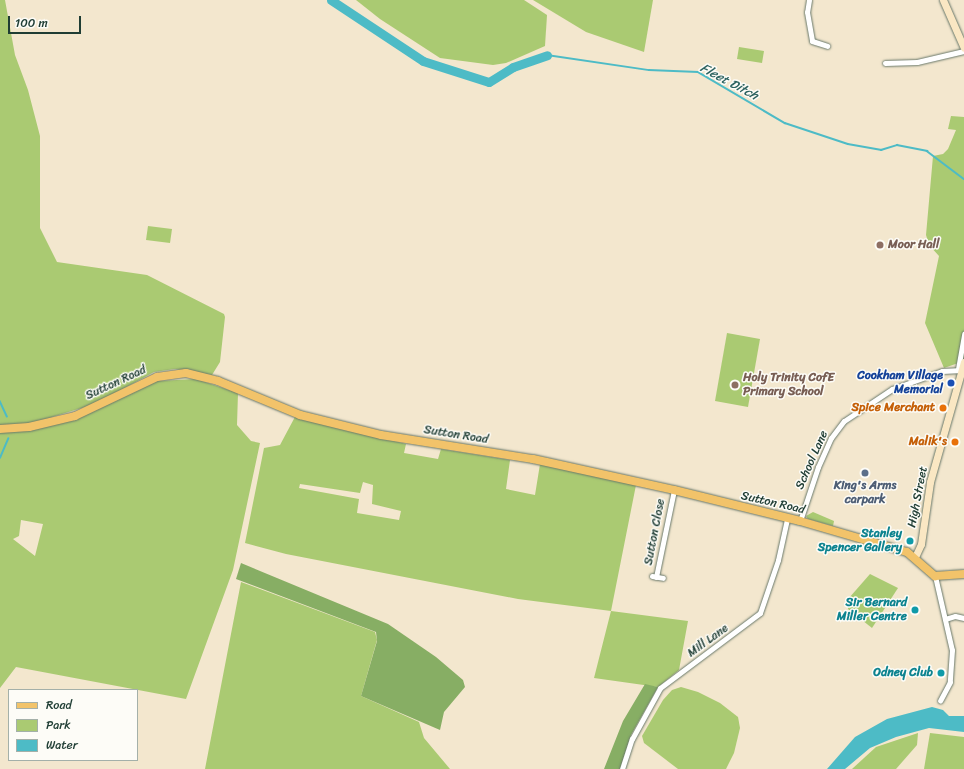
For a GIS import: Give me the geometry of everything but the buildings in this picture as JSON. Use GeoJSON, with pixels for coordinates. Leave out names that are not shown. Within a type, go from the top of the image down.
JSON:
{"type":"FeatureCollection","features":[{"type":"Feature","properties":{"kind":"main road"},"geometry":{"type":"LineString","coordinates":[[943,0],[964,50]]}},
{"type":"Feature","properties":{"kind":"main road","name":"High Street"},"geometry":{"type":"LineString","coordinates":[[915,558],[921,544],[930,482],[960,370],[964,362]]}},
{"type":"Feature","properties":{"kind":"main road","name":"Sutton Road"},"geometry":{"type":"LineString","coordinates":[[0,429],[29,427],[75,416],[157,377],[186,373],[218,381],[300,415],[381,435],[533,459],[674,490],[800,521],[907,552],[935,576]]}},
{"type":"Feature","properties":{"kind":"main road"},"geometry":{"type":"LineString","coordinates":[[935,576],[964,574]]}},
{"type":"Feature","properties":{"kind":"street"},"geometry":{"type":"LineString","coordinates":[[809,0],[807,12],[812,42],[827,46]]}},
{"type":"Feature","properties":{"kind":"street"},"geometry":{"type":"LineString","coordinates":[[885,64],[917,62],[964,50]]}},
{"type":"Feature","properties":{"kind":"street"},"geometry":{"type":"LineString","coordinates":[[960,370],[964,334]]}},
{"type":"Feature","properties":{"kind":"street","name":"School Lane"},"geometry":{"type":"LineString","coordinates":[[800,521],[831,438],[844,421],[892,389],[942,371],[960,370]]}},
{"type":"Feature","properties":{"kind":"street","name":"Sutton Close"},"geometry":{"type":"LineString","coordinates":[[663,578],[654,576],[674,490]]}},
{"type":"Feature","properties":{"kind":"street","name":"Mill Lane"},"geometry":{"type":"LineString","coordinates":[[622,769],[632,739],[660,688],[760,614],[778,560],[788,519]]}},
{"type":"Feature","properties":{"kind":"street"},"geometry":{"type":"LineString","coordinates":[[935,576],[952,650],[950,682],[940,701]]}},
{"type":"Feature","properties":{"kind":"street"},"geometry":{"type":"LineString","coordinates":[[945,619],[955,616],[964,618]]}},
{"type":"Feature","properties":{"kind":"green space"},"geometry":{"type":"Polygon","coordinates":[[[0,0],[5,0],[15,55],[28,90],[40,136],[40,228],[57,262],[147,275],[224,314],[225,317],[220,362],[212,375],[175,369],[154,372],[95,404],[52,417],[47,426],[77,419],[157,381],[196,379],[238,393],[237,425],[251,441],[260,443],[233,570],[186,699],[16,667],[0,688],[0,0]],[[21,520],[19,536],[13,539],[35,556],[43,524],[21,520]]]}},
{"type":"Feature","properties":{"kind":"green space"},"geometry":{"type":"Polygon","coordinates":[[[356,0],[524,0],[547,15],[545,46],[506,63],[493,65],[440,58],[380,19],[356,0]]]}},
{"type":"Feature","properties":{"kind":"green space"},"geometry":{"type":"Polygon","coordinates":[[[533,0],[653,0],[644,52],[586,32],[533,0]]]}},
{"type":"Feature","properties":{"kind":"green space"},"geometry":{"type":"Polygon","coordinates":[[[739,47],[764,51],[762,63],[737,59],[739,47]]]}},
{"type":"Feature","properties":{"kind":"green space"},"geometry":{"type":"Polygon","coordinates":[[[951,116],[964,117],[964,361],[944,368],[925,323],[939,256],[929,245],[926,235],[933,156],[943,154],[948,149],[956,130],[948,129],[951,116]]]}},
{"type":"Feature","properties":{"kind":"green space"},"geometry":{"type":"Polygon","coordinates":[[[148,226],[172,229],[170,243],[146,240],[148,226]]]}},
{"type":"Feature","properties":{"kind":"green space"},"geometry":{"type":"Polygon","coordinates":[[[727,333],[760,339],[748,407],[715,401],[727,333]]]}},
{"type":"Feature","properties":{"kind":"green space"},"geometry":{"type":"Polygon","coordinates":[[[296,415],[406,444],[404,453],[438,459],[441,449],[510,460],[506,489],[535,495],[540,464],[636,485],[611,611],[518,599],[286,554],[245,543],[264,448],[280,445],[296,415]],[[363,482],[360,493],[300,484],[299,488],[359,499],[357,513],[399,520],[401,511],[372,504],[373,485],[363,482]]]}},
{"type":"Feature","properties":{"kind":"green space"},"geometry":{"type":"Polygon","coordinates":[[[813,512],[834,521],[833,526],[808,519],[806,516],[813,512]]]}},
{"type":"Feature","properties":{"kind":"green space"},"geometry":{"type":"Polygon","coordinates":[[[241,563],[388,624],[436,657],[463,680],[465,687],[444,712],[440,730],[361,696],[377,641],[376,632],[236,579],[241,563]]]}},
{"type":"Feature","properties":{"kind":"green space"},"geometry":{"type":"Polygon","coordinates":[[[870,574],[898,588],[872,628],[848,609],[849,598],[870,574]]]}},
{"type":"Feature","properties":{"kind":"green space"},"geometry":{"type":"Polygon","coordinates":[[[241,582],[375,632],[377,640],[361,696],[419,722],[424,738],[450,769],[205,769],[241,582]]]}},
{"type":"Feature","properties":{"kind":"green space"},"geometry":{"type":"Polygon","coordinates":[[[611,611],[688,621],[679,670],[658,687],[594,678],[611,611]]]}},
{"type":"Feature","properties":{"kind":"green space"},"geometry":{"type":"Polygon","coordinates":[[[645,684],[658,687],[631,735],[620,769],[604,769],[623,721],[645,684]]]}},
{"type":"Feature","properties":{"kind":"green space"},"geometry":{"type":"Polygon","coordinates":[[[681,687],[698,692],[720,703],[738,717],[740,728],[734,753],[726,769],[678,769],[644,743],[642,736],[663,700],[672,690],[681,687]]]}},
{"type":"Feature","properties":{"kind":"green space"},"geometry":{"type":"Polygon","coordinates":[[[918,733],[917,745],[896,769],[852,769],[876,747],[918,733]]]}},
{"type":"Feature","properties":{"kind":"green space"},"geometry":{"type":"Polygon","coordinates":[[[930,733],[964,737],[964,769],[924,769],[930,733]]]}},
{"type":"Feature","properties":{"kind":"water"},"geometry":{"type":"Polygon","coordinates":[[[932,707],[943,710],[949,716],[964,716],[964,732],[929,728],[896,737],[870,748],[845,769],[827,769],[855,737],[887,719],[932,707]]]}},
{"type":"Feature","properties":{"kind":"waterway"},"geometry":{"type":"LineString","coordinates":[[331,0],[423,61],[489,82],[513,67],[547,55]]}},
{"type":"Feature","properties":{"kind":"waterway","name":"Fleet Ditch"},"geometry":{"type":"LineString","coordinates":[[547,55],[649,70],[698,72],[785,123],[848,144],[881,150],[897,145],[927,151],[964,179]]}},
{"type":"Feature","properties":{"kind":"waterway"},"geometry":{"type":"LineString","coordinates":[[0,401],[7,416]]}},
{"type":"Feature","properties":{"kind":"waterway"},"geometry":{"type":"LineString","coordinates":[[0,458],[8,439]]}},
{"type":"Feature","properties":{"kind":"place","name":"Moor Hall"},"geometry":{"type":"Point","coordinates":[880,245]}},
{"type":"Feature","properties":{"kind":"place","name":"Cookham Village Memorial"},"geometry":{"type":"Point","coordinates":[951,383]}},
{"type":"Feature","properties":{"kind":"place","name":"Holy Trinity CofE Primary School"},"geometry":{"type":"Point","coordinates":[735,385]}},
{"type":"Feature","properties":{"kind":"place","name":"Spice Merchant"},"geometry":{"type":"Point","coordinates":[943,408]}},
{"type":"Feature","properties":{"kind":"place","name":"Malik's"},"geometry":{"type":"Point","coordinates":[955,442]}},
{"type":"Feature","properties":{"kind":"place","name":"King's Arms carpark"},"geometry":{"type":"Point","coordinates":[865,473]}},
{"type":"Feature","properties":{"kind":"place","name":"Stanley Spencer Gallery"},"geometry":{"type":"Point","coordinates":[910,541]}},
{"type":"Feature","properties":{"kind":"place","name":"Sir Bernard Miller Centre"},"geometry":{"type":"Point","coordinates":[915,610]}},
{"type":"Feature","properties":{"kind":"place","name":"Odney Club"},"geometry":{"type":"Point","coordinates":[941,673]}}]}
